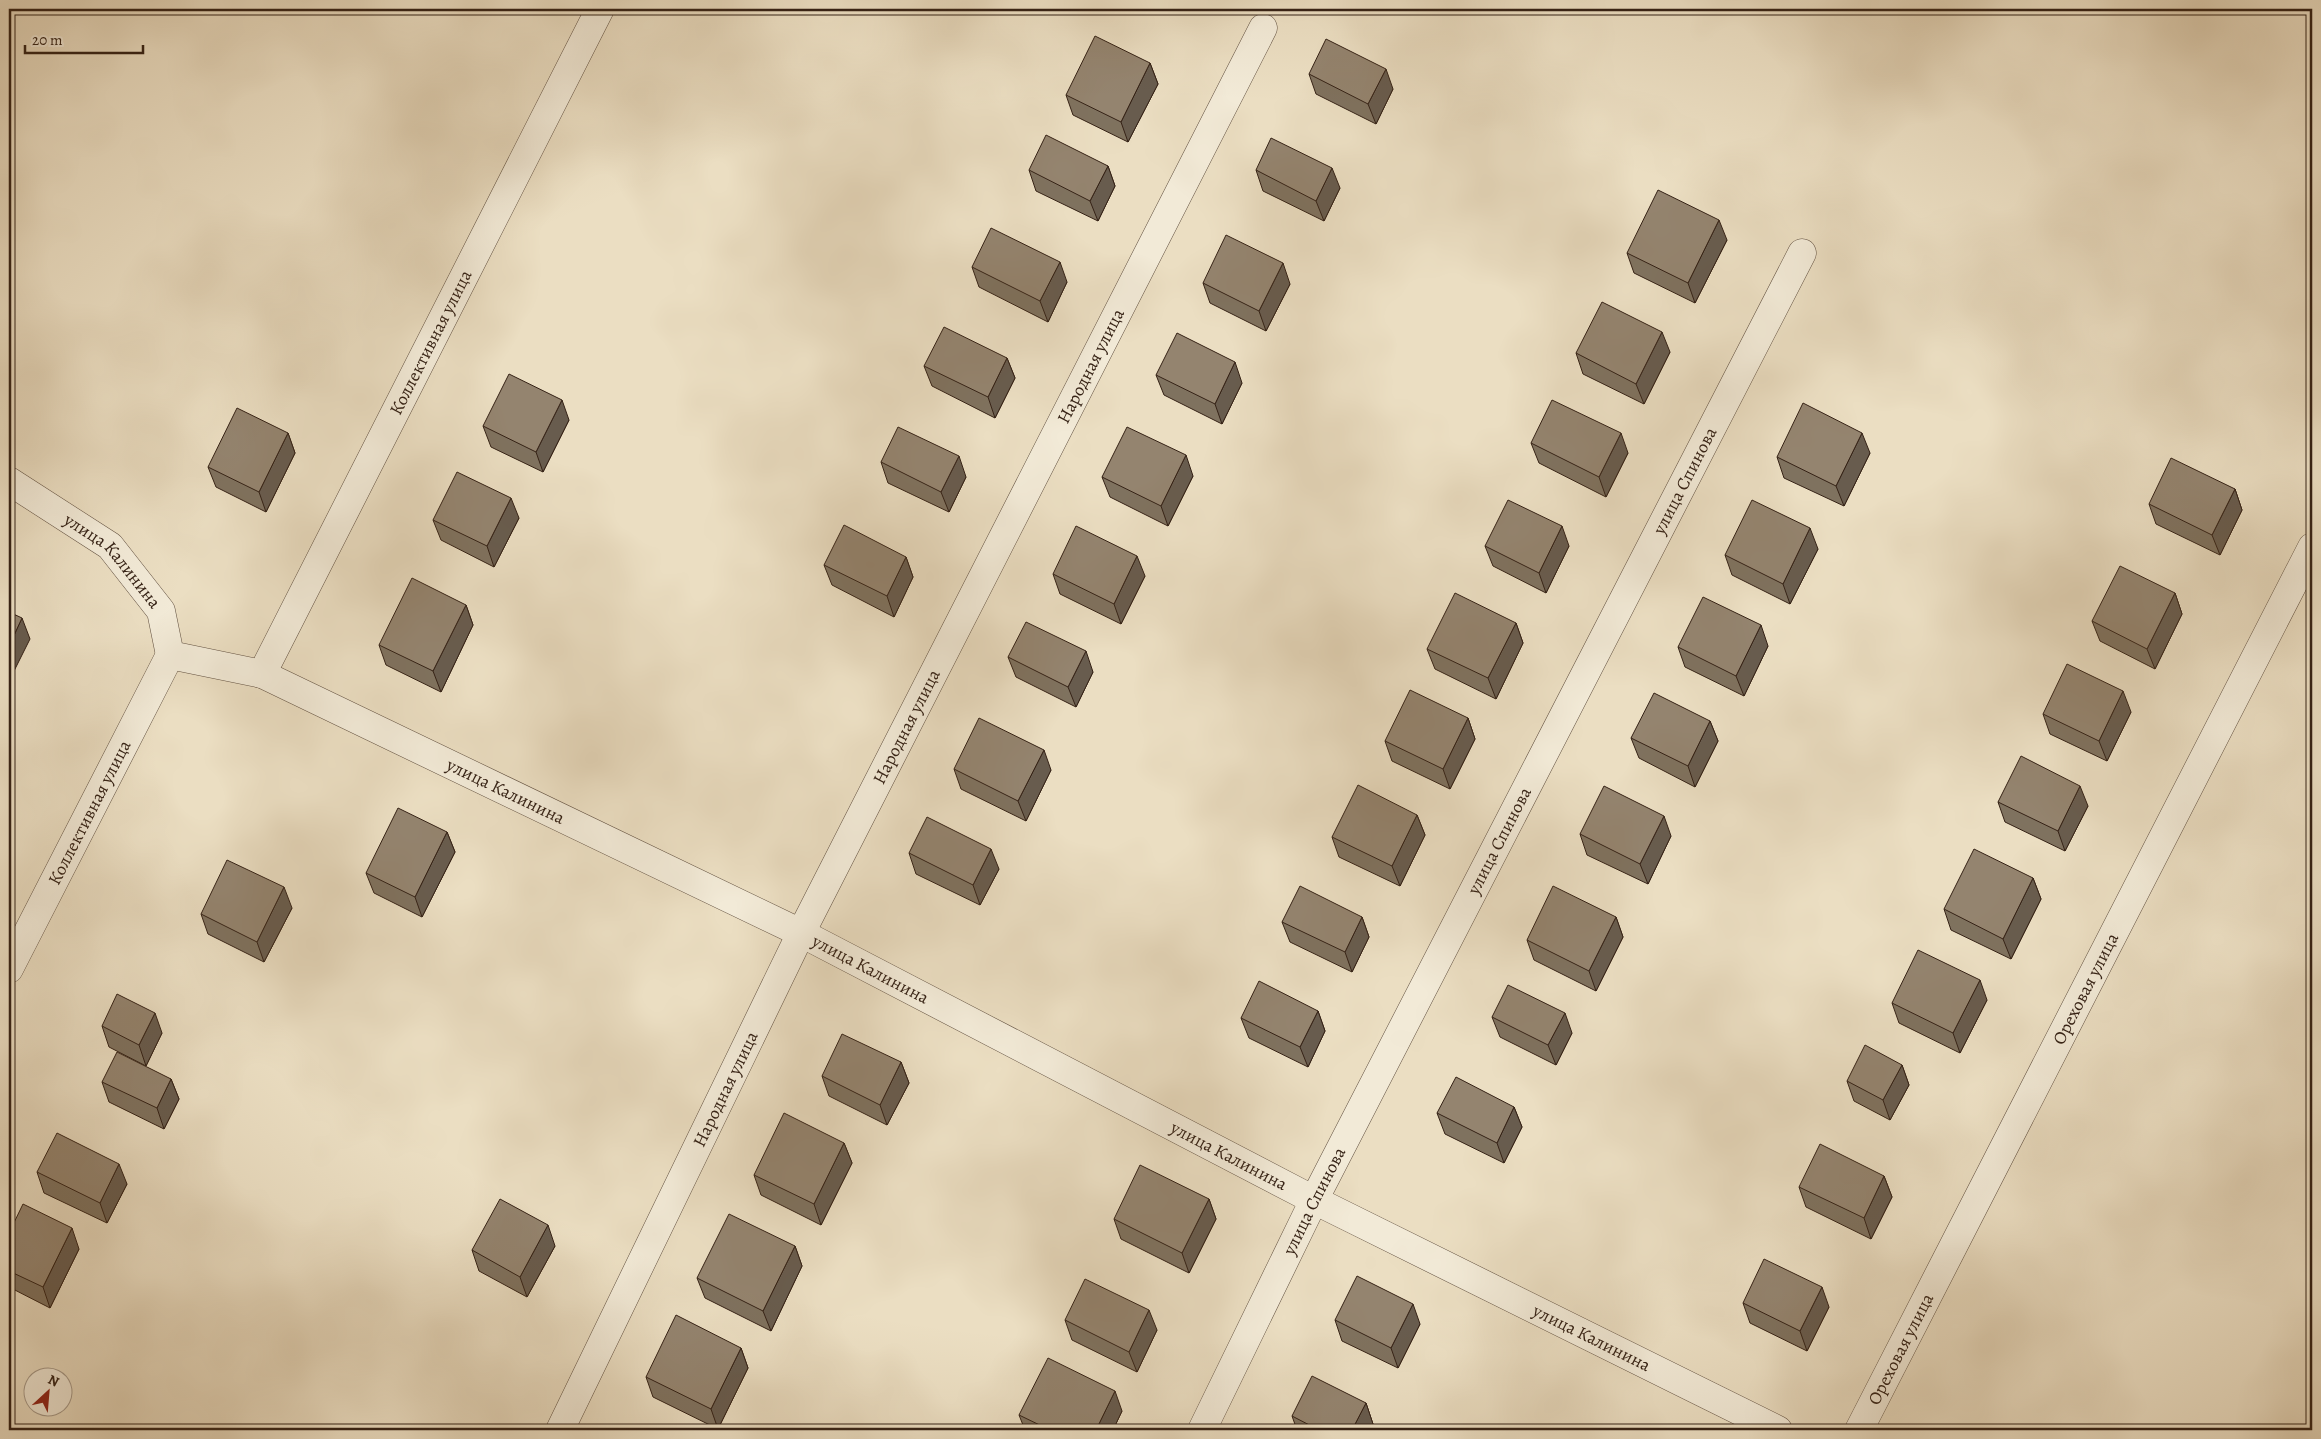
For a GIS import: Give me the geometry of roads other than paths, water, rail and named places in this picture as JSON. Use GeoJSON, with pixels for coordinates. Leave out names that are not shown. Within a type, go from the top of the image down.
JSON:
{"type":"FeatureCollection","features":[{"type":"Feature","properties":{"kind":"street","name":"Коллективная улица"},"geometry":{"type":"LineString","coordinates":[[262,674],[600,9]]}},
{"type":"Feature","properties":{"kind":"street","name":"Народная улица"},"geometry":{"type":"LineString","coordinates":[[560,1430],[800,933],[1263,28]]}},
{"type":"Feature","properties":{"kind":"street","name":"улица Спинова"},"geometry":{"type":"LineString","coordinates":[[1202,1430],[1314,1200],[1802,253]]}},
{"type":"Feature","properties":{"kind":"street","name":"улица Калинина"},"geometry":{"type":"LineString","coordinates":[[9,481],[110,546],[161,612],[170,655],[262,674],[800,933],[1314,1200],[1778,1430]]}},
{"type":"Feature","properties":{"kind":"street","name":"Ореховая улица"},"geometry":{"type":"LineString","coordinates":[[1859,1430],[2312,547]]}},
{"type":"Feature","properties":{"kind":"street","name":"Коллективная улица"},"geometry":{"type":"LineString","coordinates":[[9,969],[170,655]]}}]}
